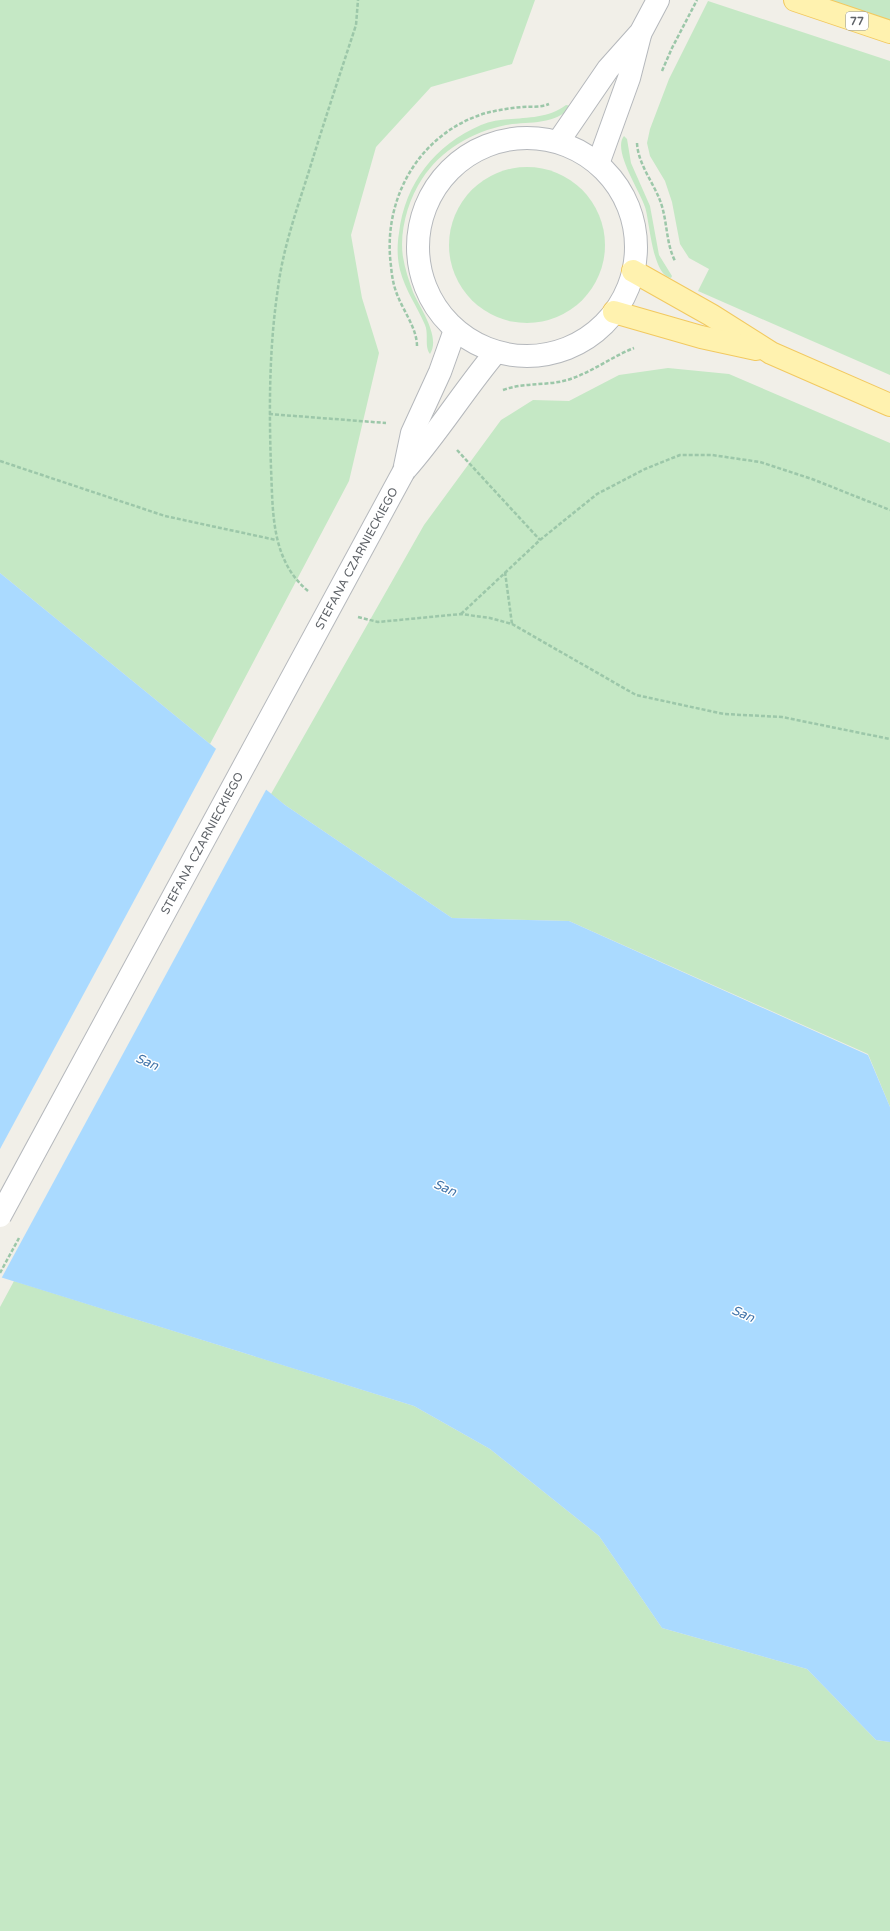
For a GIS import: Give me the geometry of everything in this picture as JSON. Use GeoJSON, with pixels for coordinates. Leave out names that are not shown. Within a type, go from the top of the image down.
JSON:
{"type":"FeatureCollection","features":[{"type":"Feature","properties":{"kind":"main road","name":"77"},"geometry":{"type":"LineString","coordinates":[[795,0],[890,32]]}},
{"type":"Feature","properties":{"kind":"main road"},"geometry":{"type":"LineString","coordinates":[[633,271],[711,315],[771,353],[890,405]]}},
{"type":"Feature","properties":{"kind":"main road"},"geometry":{"type":"LineString","coordinates":[[614,312],[702,337],[771,353]]}},
{"type":"Feature","properties":{"kind":"street"},"geometry":{"type":"LineString","coordinates":[[558,142],[608,69],[641,32],[658,0]]}},
{"type":"Feature","properties":{"kind":"street"},"geometry":{"type":"LineString","coordinates":[[598,164],[630,78],[641,32]]}},
{"type":"Feature","properties":{"kind":"street"},"geometry":{"type":"LineString","coordinates":[[522,137],[558,142],[580,151],[598,164],[618,186],[631,212],[636,242],[633,271],[626,292],[614,312],[591,336],[561,351],[529,357],[496,352],[474,344],[455,330],[431,302],[418,266],[418,229],[430,194],[454,165],[485,145],[522,137]]}},
{"type":"Feature","properties":{"kind":"street","name":"STEFANA CZARNIECKIEGO"},"geometry":{"type":"LineString","coordinates":[[404,471],[412,433],[440,372],[455,330]]}},
{"type":"Feature","properties":{"kind":"street","name":"STEFANA CZARNIECKIEGO"},"geometry":{"type":"LineString","coordinates":[[0,1216],[404,471],[425,447],[467,388],[496,352]]}},
{"type":"Feature","properties":{"kind":"path"},"geometry":{"type":"LineString","coordinates":[[313,594],[306,590],[286,566],[276,540],[269,414],[271,349],[278,287],[292,223],[356,25],[358,0]]}},
{"type":"Feature","properties":{"kind":"path"},"geometry":{"type":"LineString","coordinates":[[660,77],[672,48],[697,0]]}},
{"type":"Feature","properties":{"kind":"path"},"geometry":{"type":"LineString","coordinates":[[417,350],[418,344],[413,330],[393,283],[391,264],[392,218],[397,196],[402,185],[422,156],[434,143],[460,124],[501,109],[535,107],[551,102]]}},
{"type":"Feature","properties":{"kind":"path"},"geometry":{"type":"LineString","coordinates":[[637,140],[637,148],[642,162],[662,207],[667,241],[677,264]]}},
{"type":"Feature","properties":{"kind":"path"},"geometry":{"type":"LineString","coordinates":[[497,393],[517,386],[565,381],[577,377],[619,354],[641,347]]}},
{"type":"Feature","properties":{"kind":"path"},"geometry":{"type":"LineString","coordinates":[[269,414],[391,423]]}},
{"type":"Feature","properties":{"kind":"path"},"geometry":{"type":"LineString","coordinates":[[456,450],[540,540]]}},
{"type":"Feature","properties":{"kind":"path"},"geometry":{"type":"LineString","coordinates":[[461,614],[540,540],[597,494],[645,469],[680,455],[712,455],[760,462],[812,479],[890,510]]}},
{"type":"Feature","properties":{"kind":"path"},"geometry":{"type":"LineString","coordinates":[[0,461],[165,516],[276,540]]}},
{"type":"Feature","properties":{"kind":"path"},"geometry":{"type":"LineString","coordinates":[[505,572],[512,624]]}},
{"type":"Feature","properties":{"kind":"path"},"geometry":{"type":"LineString","coordinates":[[351,615],[378,622],[461,614],[490,618],[512,624],[636,695],[724,714],[782,717],[890,739]]}},
{"type":"Feature","properties":{"kind":"green space"},"geometry":{"type":"Polygon","coordinates":[[[0,0],[535,0],[512,64],[431,87],[376,147],[351,235],[362,298],[379,353],[349,481],[210,744],[0,573],[0,0]]]}},
{"type":"Feature","properties":{"kind":"green space"},"geometry":{"type":"Polygon","coordinates":[[[811,0],[890,0],[890,22],[811,0]]]}},
{"type":"Feature","properties":{"kind":"green space"},"geometry":{"type":"Polygon","coordinates":[[[708,1],[890,61],[890,375],[698,291],[709,269],[689,258],[680,244],[672,202],[665,181],[650,156],[647,143],[650,129],[669,79],[708,1]]]}},
{"type":"Feature","properties":{"kind":"green space"},"geometry":{"type":"Polygon","coordinates":[[[566,105],[571,106],[565,112],[549,120],[493,128],[481,132],[458,144],[438,159],[417,187],[406,216],[402,237],[402,247],[405,266],[413,292],[431,331],[433,347],[430,354],[427,347],[427,332],[425,325],[405,284],[400,270],[398,256],[398,238],[402,215],[415,182],[436,155],[465,133],[491,122],[546,115],[566,105]]]}},
{"type":"Feature","properties":{"kind":"green space"},"geometry":{"type":"Polygon","coordinates":[[[624,136],[627,139],[631,163],[650,206],[659,255],[672,276],[671,278],[665,275],[656,258],[645,207],[624,160],[621,142],[624,136]]]}},
{"type":"Feature","properties":{"kind":"green space"},"geometry":{"type":"Polygon","coordinates":[[[519,167],[535,167],[550,170],[564,176],[577,184],[588,195],[602,222],[605,245],[604,260],[596,282],[588,295],[577,306],[550,320],[535,323],[519,323],[504,320],[490,314],[477,306],[466,295],[452,268],[449,253],[449,237],[452,222],[458,208],[466,195],[477,184],[504,170],[519,167]]]}},
{"type":"Feature","properties":{"kind":"green space"},"geometry":{"type":"Polygon","coordinates":[[[668,368],[729,374],[890,443],[890,1107],[868,1054],[569,921],[452,918],[271,794],[424,525],[501,420],[533,400],[569,401],[619,375],[668,368]]]}},
{"type":"Feature","properties":{"kind":"green space"},"geometry":{"type":"Polygon","coordinates":[[[14,1281],[414,1406],[490,1449],[599,1536],[662,1628],[807,1669],[876,1740],[890,1742],[890,1931],[0,1931],[0,1307],[14,1281]]]}},
{"type":"Feature","properties":{"kind":"water","name":"San"},"geometry":{"type":"Polygon","coordinates":[[[0,573],[285,805],[452,918],[569,921],[868,1055],[890,1107],[890,1742],[876,1740],[807,1669],[662,1628],[599,1536],[490,1449],[414,1406],[0,1277],[0,573]]]}},
{"type":"Feature","properties":{"kind":"pier"},"geometry":{"type":"Polygon","coordinates":[[[217,747],[267,788],[0,1279],[0,1149],[217,747]]]}}]}
